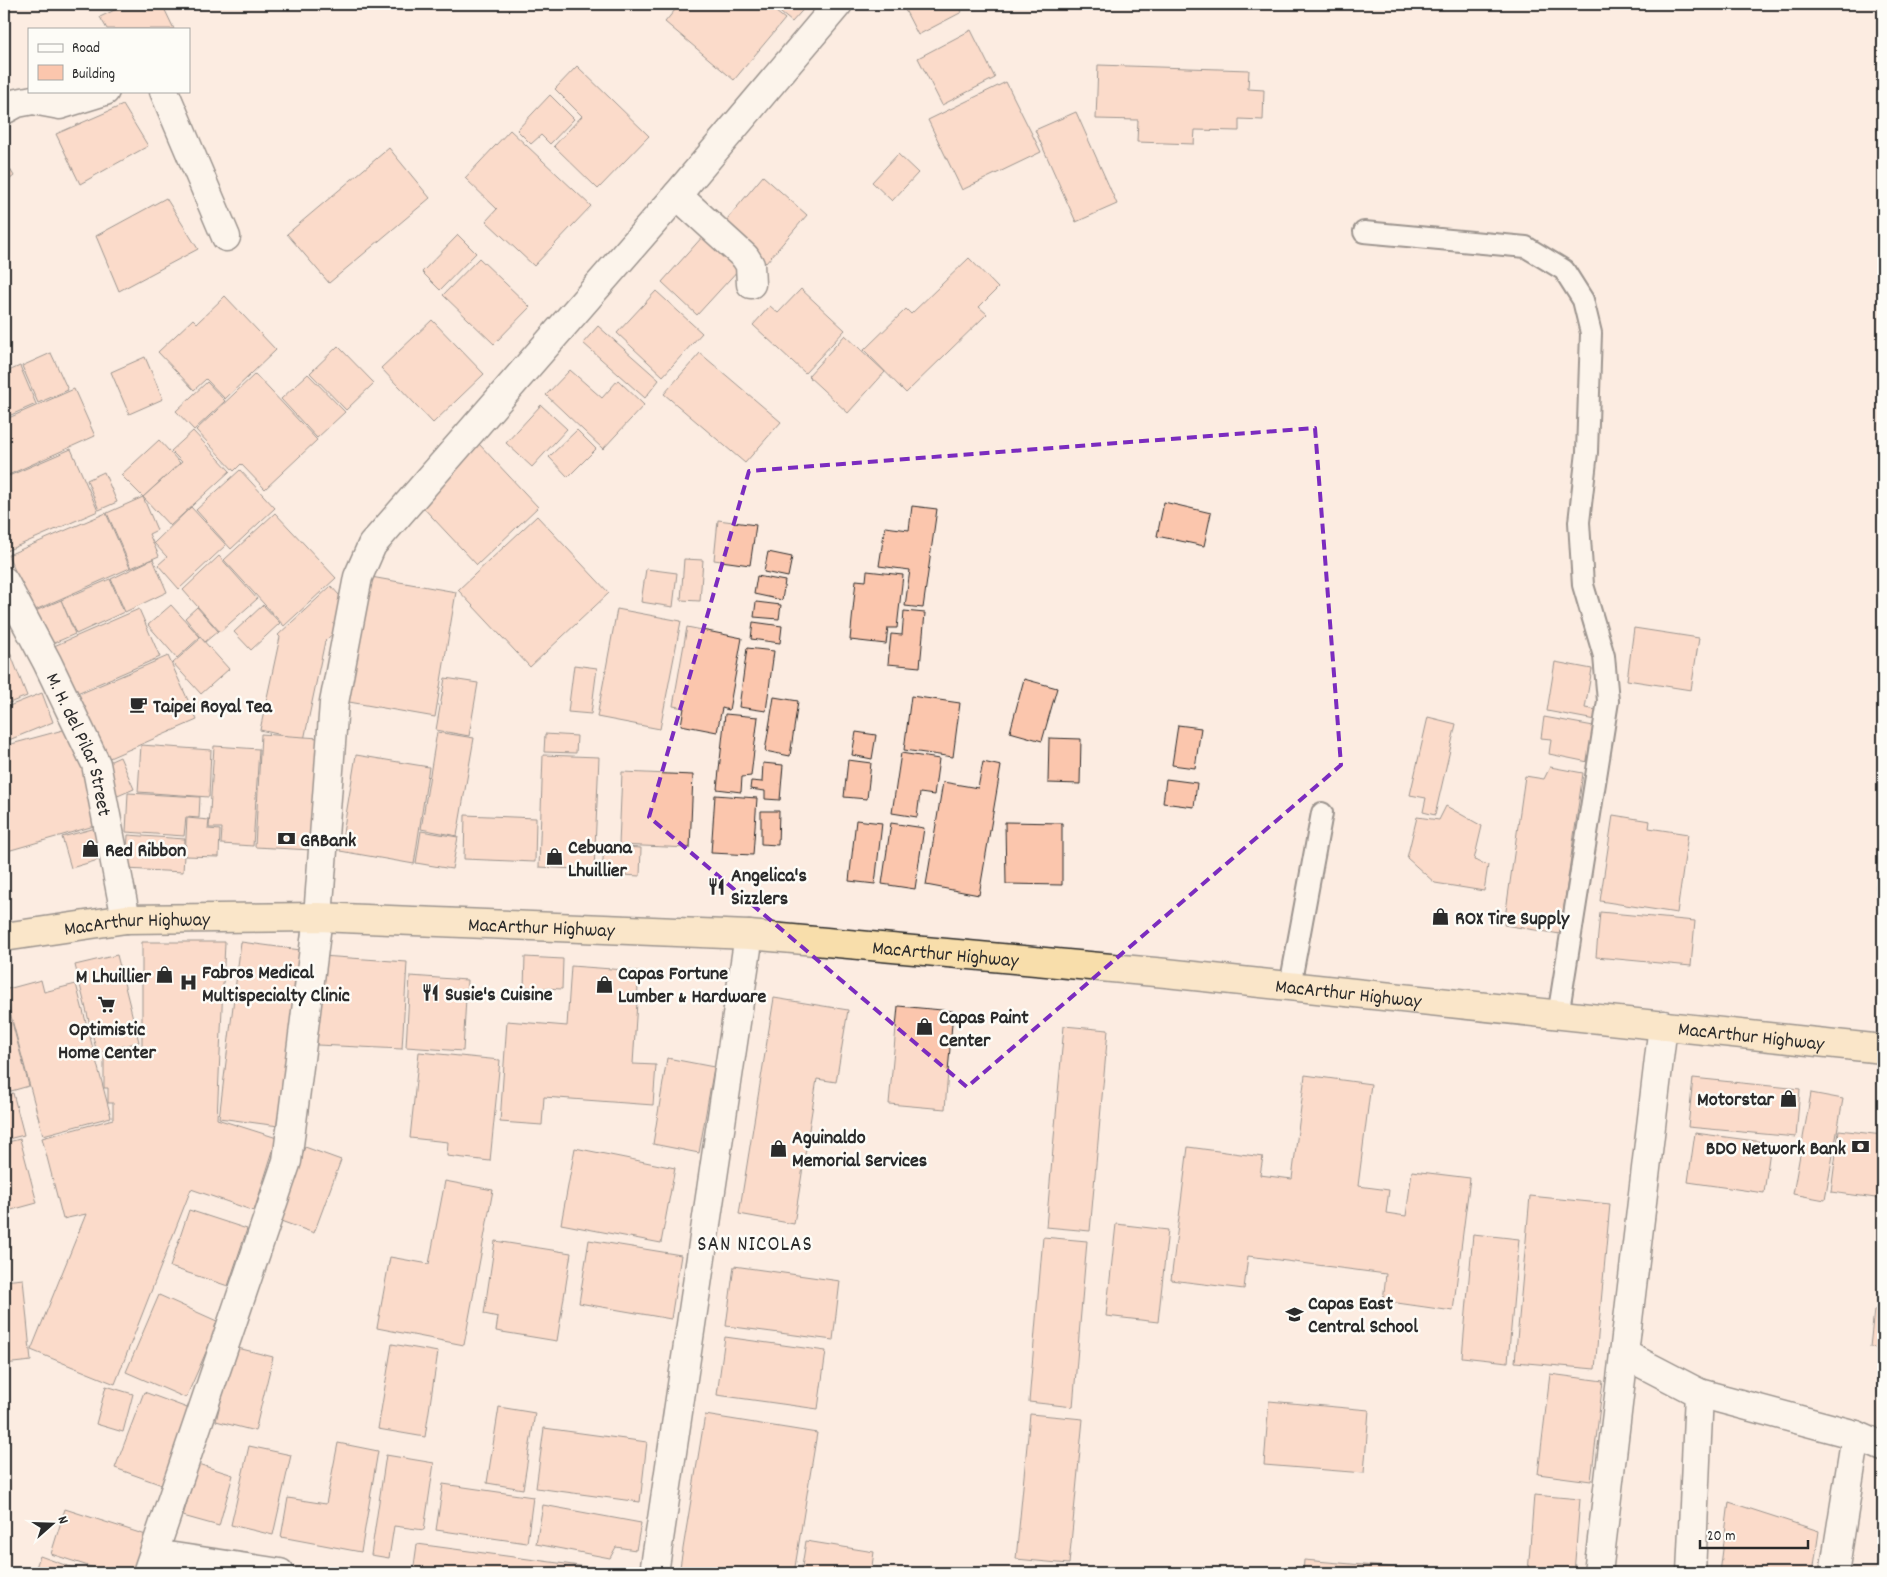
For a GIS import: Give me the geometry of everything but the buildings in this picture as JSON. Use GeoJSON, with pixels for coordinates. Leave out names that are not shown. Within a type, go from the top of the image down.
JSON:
{"type":"FeatureCollection","features":[{"type":"Feature","properties":{"kind":"highway","name":"MacArthur Highway"},"geometry":{"type":"LineString","coordinates":[[4,937],[126,919],[318,917],[750,935],[1290,986],[1558,1016],[1663,1025],[1883,1049]]}},
{"type":"Feature","properties":{"kind":"street"},"geometry":{"type":"LineString","coordinates":[[280,1573],[151,1564],[287,1161],[318,917],[334,703],[358,577],[372,545],[676,195],[838,4]]}},
{"type":"Feature","properties":{"kind":"street"},"geometry":{"type":"LineString","coordinates":[[4,110],[17,103],[33,100],[60,105],[102,92]]}},
{"type":"Feature","properties":{"kind":"street"},"geometry":{"type":"LineString","coordinates":[[164,92],[226,238]]}},
{"type":"Feature","properties":{"kind":"street"},"geometry":{"type":"LineString","coordinates":[[676,195],[745,258],[750,265],[751,284]]}},
{"type":"Feature","properties":{"kind":"street","name":"M. H. del Pilar Street"},"geometry":{"type":"LineString","coordinates":[[4,581],[47,662],[96,764],[126,919]]}},
{"type":"Feature","properties":{"kind":"street"},"geometry":{"type":"LineString","coordinates":[[654,1573],[750,935]]}},
{"type":"Feature","properties":{"kind":"street"},"geometry":{"type":"LineString","coordinates":[[1598,1573],[1663,1025]]}},
{"type":"Feature","properties":{"kind":"street"},"geometry":{"type":"LineString","coordinates":[[1624,1354],[1699,1393],[1856,1435],[1883,1447]]}},
{"type":"Feature","properties":{"kind":"street"},"geometry":{"type":"LineString","coordinates":[[1691,1573],[1699,1393]]}},
{"type":"Feature","properties":{"kind":"street"},"geometry":{"type":"LineString","coordinates":[[1834,1573],[1856,1435]]}},
{"type":"Feature","properties":{"kind":"lane"},"geometry":{"type":"LineString","coordinates":[[1364,232],[1526,247],[1564,270],[1583,300],[1591,334],[1587,452],[1579,522],[1582,576],[1604,656],[1608,701],[1558,1016]]}},
{"type":"Feature","properties":{"kind":"lane"},"geometry":{"type":"LineString","coordinates":[[1290,986],[1322,814]]}},
{"type":"Feature","properties":{"kind":"highlighted area"},"geometry":{"type":"Polygon","coordinates":[[[1315,428],[1341,765],[967,1087],[649,817],[749,471],[1315,428]]]}},
{"type":"Feature","properties":{"kind":"place","name":"Taipei Royal Tea"},"geometry":{"type":"Point","coordinates":[139,705]}},
{"type":"Feature","properties":{"kind":"place","name":"GRBank"},"geometry":{"type":"Point","coordinates":[286,839]}},
{"type":"Feature","properties":{"kind":"place","name":"Red Ribbon"},"geometry":{"type":"Point","coordinates":[91,849]}},
{"type":"Feature","properties":{"kind":"place","name":"Cebuana Lhuillier"},"geometry":{"type":"Point","coordinates":[554,857]}},
{"type":"Feature","properties":{"kind":"place","name":"Angelica's Sizzlers"},"geometry":{"type":"Point","coordinates":[717,886]}},
{"type":"Feature","properties":{"kind":"place","name":"ROX Tire Supply"},"geometry":{"type":"Point","coordinates":[1441,917]}},
{"type":"Feature","properties":{"kind":"place","name":"M Lhuillier"},"geometry":{"type":"Point","coordinates":[165,975]}},
{"type":"Feature","properties":{"kind":"place","name":"Fabros Medical Multispecialty Clinic"},"geometry":{"type":"Point","coordinates":[188,983]}},
{"type":"Feature","properties":{"kind":"place","name":"Capas Fortune Lumber & Hardware"},"geometry":{"type":"Point","coordinates":[604,984]}},
{"type":"Feature","properties":{"kind":"place","name":"Susie's Cuisine"},"geometry":{"type":"Point","coordinates":[431,993]}},
{"type":"Feature","properties":{"kind":"place","name":"Optimistic Home Center"},"geometry":{"type":"Point","coordinates":[107,1004]}},
{"type":"Feature","properties":{"kind":"place","name":"Capas Paint Center"},"geometry":{"type":"Point","coordinates":[925,1027]}},
{"type":"Feature","properties":{"kind":"place","name":"Motorstar"},"geometry":{"type":"Point","coordinates":[1788,1098]}},
{"type":"Feature","properties":{"kind":"place","name":"BDO Network Bank"},"geometry":{"type":"Point","coordinates":[1860,1147]}},
{"type":"Feature","properties":{"kind":"place","name":"Aguinaldo Memorial Services"},"geometry":{"type":"Point","coordinates":[778,1148]}},
{"type":"Feature","properties":{"kind":"place","name":"Capas East Central School"},"geometry":{"type":"Point","coordinates":[1294,1314]}},
{"type":"Feature","properties":{"kind":"district","name":"SAN NICOLAS"},"geometry":{"type":"Point","coordinates":[755,1243]}}]}
